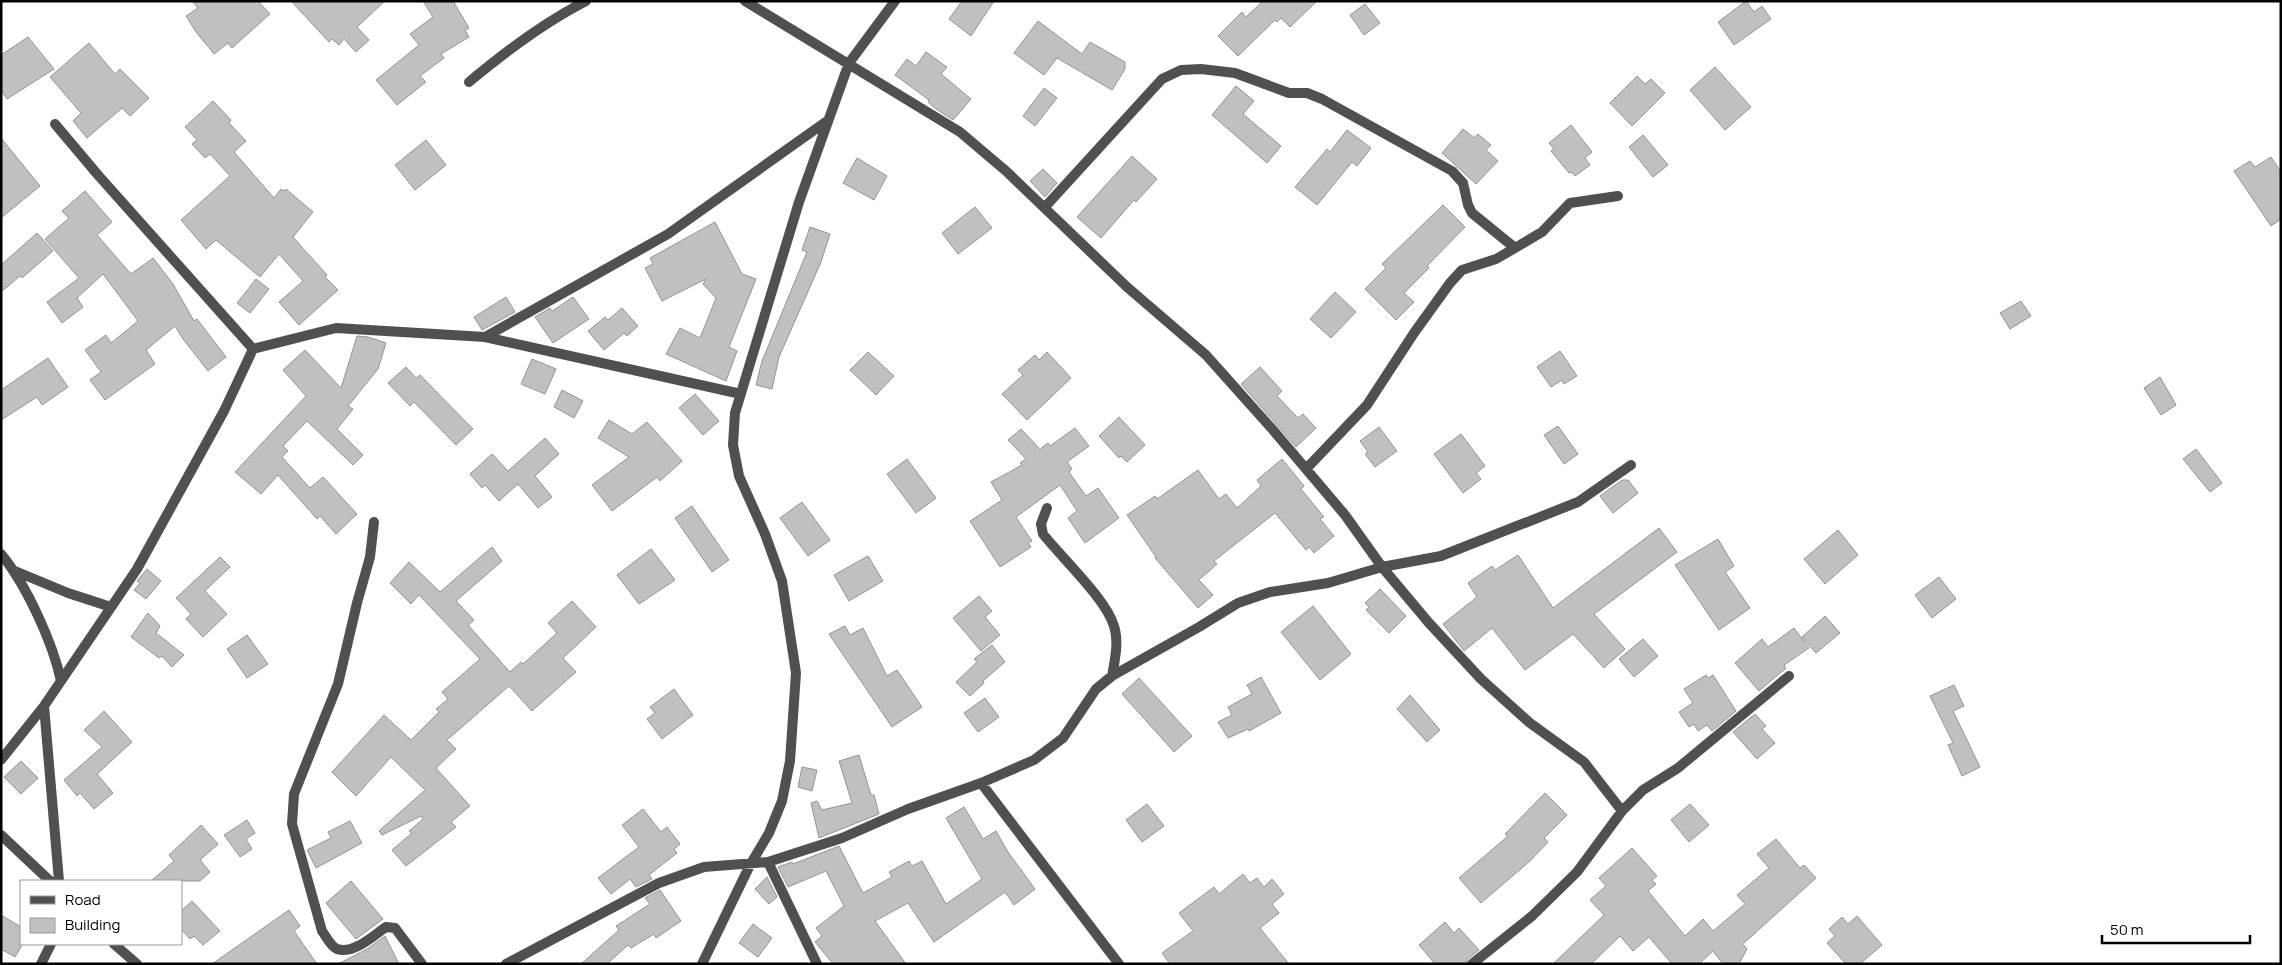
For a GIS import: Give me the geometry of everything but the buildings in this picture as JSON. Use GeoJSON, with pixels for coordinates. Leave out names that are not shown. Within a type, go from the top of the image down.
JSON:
{"type":"FeatureCollection","features":[{"type":"Feature","properties":{"kind":"street"},"geometry":{"type":"LineString","coordinates":[[469,82],[512,46],[559,14],[586,1]]}},
{"type":"Feature","properties":{"kind":"street"},"geometry":{"type":"LineString","coordinates":[[745,1],[960,132],[1045,207],[1127,287],[1206,355],[1345,515],[1382,567],[1481,679],[1530,723],[1584,762],[1622,811]]}},
{"type":"Feature","properties":{"kind":"street"},"geometry":{"type":"LineString","coordinates":[[702,964],[750,864],[769,833],[782,801],[790,761],[796,673],[782,581],[765,534],[739,476],[733,445],[735,413],[799,202],[849,63],[895,1]]}},
{"type":"Feature","properties":{"kind":"street"},"geometry":{"type":"LineString","coordinates":[[1045,207],[1162,79],[1181,70],[1201,69],[1235,73],[1289,93],[1307,93],[1322,98],[1452,171],[1463,183],[1468,205],[1472,213],[1515,248]]}},
{"type":"Feature","properties":{"kind":"street"},"geometry":{"type":"LineString","coordinates":[[485,336],[668,234],[827,121]]}},
{"type":"Feature","properties":{"kind":"street"},"geometry":{"type":"LineString","coordinates":[[55,124],[98,175],[253,348]]}},
{"type":"Feature","properties":{"kind":"street"},"geometry":{"type":"LineString","coordinates":[[1306,469],[1343,432],[1366,405],[1435,304],[1462,270],[1496,259],[1542,232],[1570,204],[1618,196]]}},
{"type":"Feature","properties":{"kind":"street"},"geometry":{"type":"LineString","coordinates":[[253,348],[336,328],[485,336],[741,394]]}},
{"type":"Feature","properties":{"kind":"street"},"geometry":{"type":"LineString","coordinates":[[1,760],[44,706],[137,569],[224,411],[253,348]]}},
{"type":"Feature","properties":{"kind":"street"},"geometry":{"type":"LineString","coordinates":[[506,964],[659,883],[704,867],[768,862],[842,838],[908,809],[981,783],[1034,760],[1063,738],[1096,689],[1112,676],[1238,603],[1270,592],[1328,583],[1382,567],[1442,556],[1578,502],[1631,465]]}},
{"type":"Feature","properties":{"kind":"street"},"geometry":{"type":"LineString","coordinates":[[1047,508],[1041,524],[1043,534],[1105,607],[1114,626],[1116,651],[1112,676]]}},
{"type":"Feature","properties":{"kind":"street"},"geometry":{"type":"LineString","coordinates":[[374,522],[370,557],[338,684],[294,794],[292,824],[322,931],[330,943],[337,949],[350,950],[386,927],[391,926],[395,928],[422,964]]}},
{"type":"Feature","properties":{"kind":"street"},"geometry":{"type":"LineString","coordinates":[[1,554],[15,571],[56,656],[61,681]]}},
{"type":"Feature","properties":{"kind":"street"},"geometry":{"type":"LineString","coordinates":[[15,571],[68,594],[112,607]]}},
{"type":"Feature","properties":{"kind":"street"},"geometry":{"type":"LineString","coordinates":[[1472,964],[1532,916],[1577,872],[1622,811],[1643,790],[1678,768],[1789,676]]}},
{"type":"Feature","properties":{"kind":"street"},"geometry":{"type":"LineString","coordinates":[[44,706],[59,880]]}},
{"type":"Feature","properties":{"kind":"street"},"geometry":{"type":"LineString","coordinates":[[981,783],[1119,964]]}},
{"type":"Feature","properties":{"kind":"street"},"geometry":{"type":"LineString","coordinates":[[1,835],[49,880]]}},
{"type":"Feature","properties":{"kind":"street"},"geometry":{"type":"LineString","coordinates":[[768,862],[817,964]]}},
{"type":"Feature","properties":{"kind":"street"},"geometry":{"type":"LineString","coordinates":[[41,964],[50,945]]}},
{"type":"Feature","properties":{"kind":"street"},"geometry":{"type":"LineString","coordinates":[[115,945],[137,964]]}}]}
